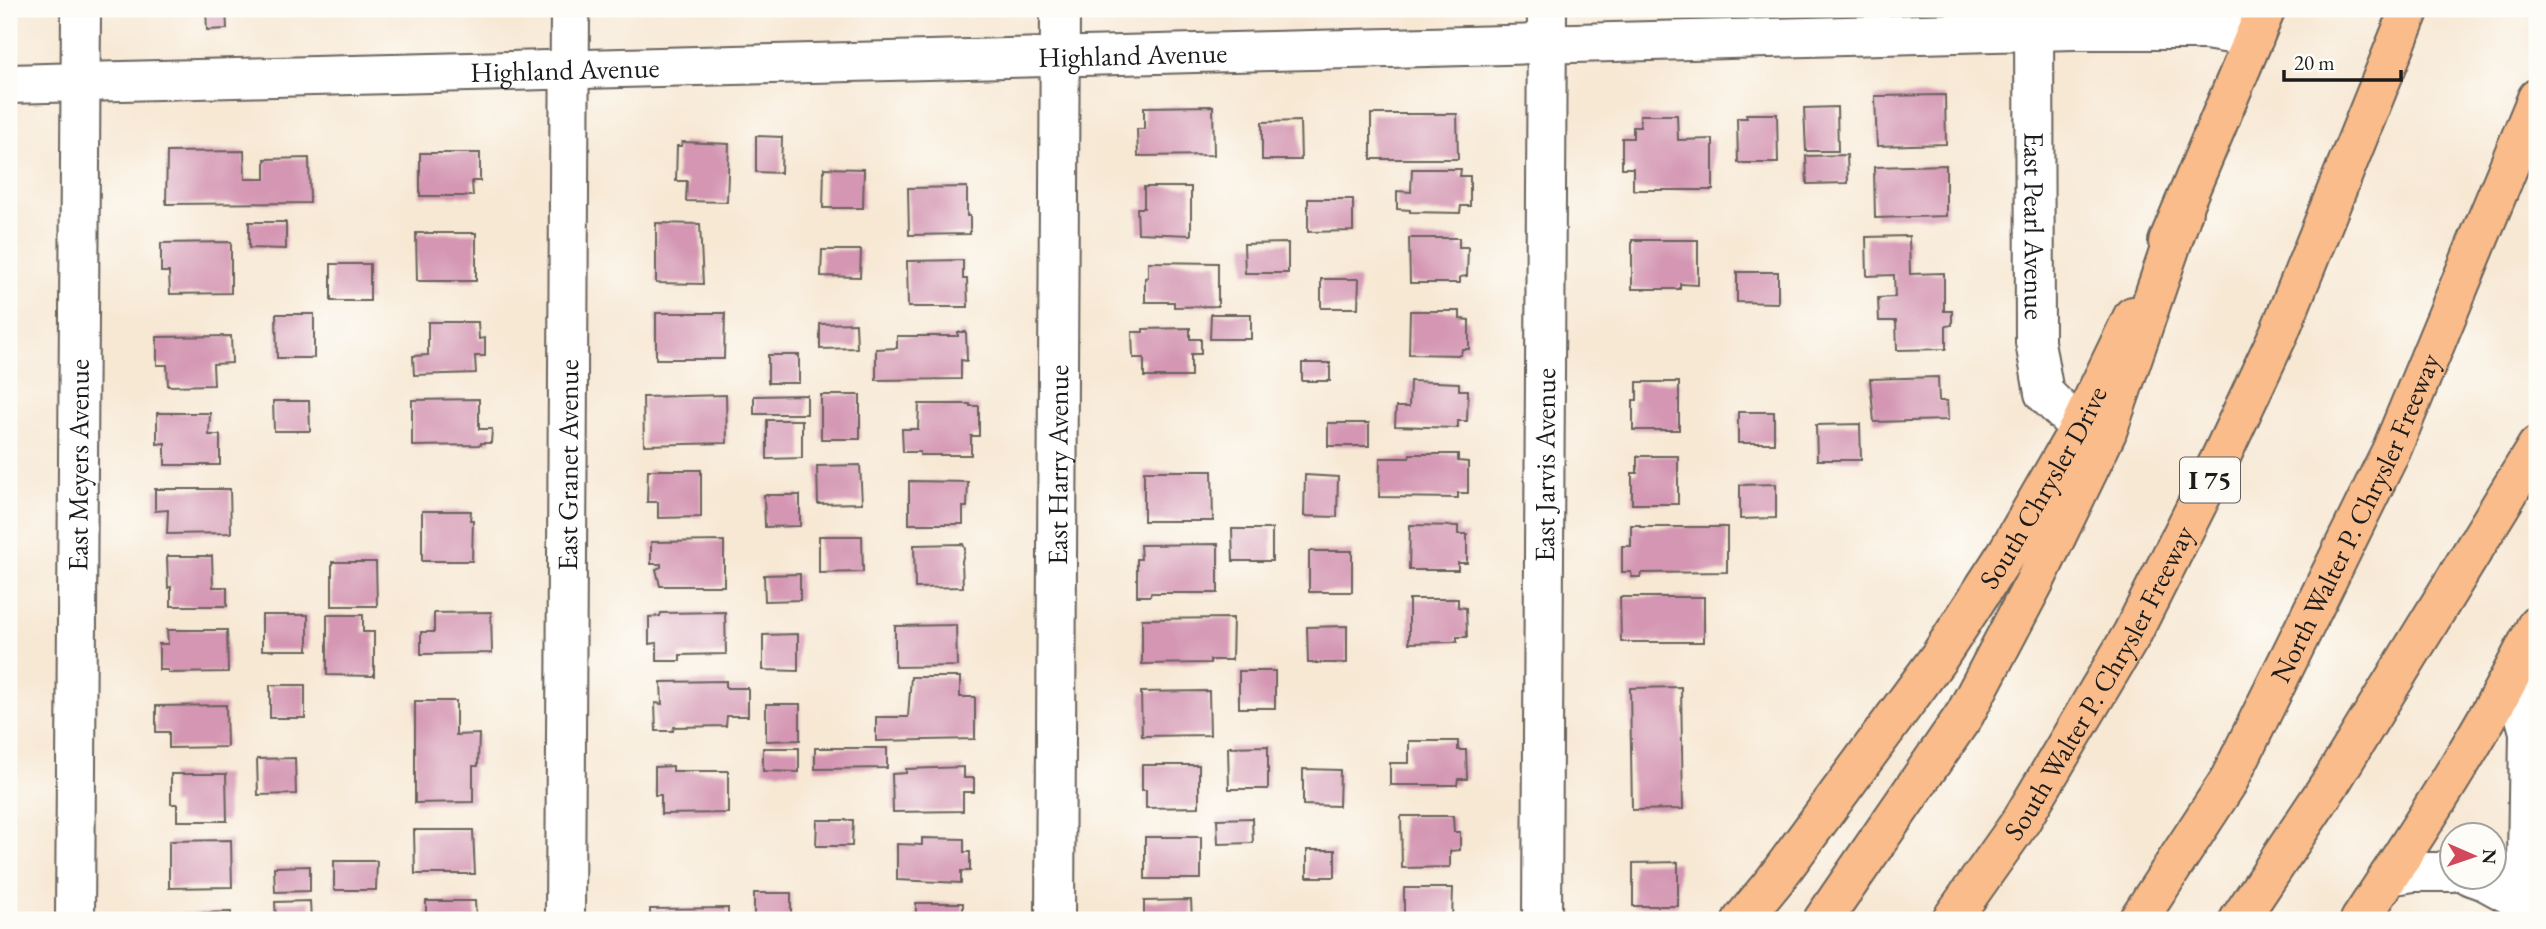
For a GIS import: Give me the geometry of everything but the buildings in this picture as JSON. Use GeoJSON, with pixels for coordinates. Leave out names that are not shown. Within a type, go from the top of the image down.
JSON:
{"type":"FeatureCollection","features":[{"type":"Feature","properties":{"kind":"main road","name":"South Walter P. Chrysler Freeway"},"geometry":{"type":"LineString","coordinates":[[1951,920],[2021,821],[2132,634],[2219,461],[2279,333],[2410,9]]}},
{"type":"Feature","properties":{"kind":"main road","name":"South Chrysler Drive"},"geometry":{"type":"LineString","coordinates":[[1742,920],[1775,880],[1939,657],[2008,551],[2079,428],[2183,211],[2260,23]]}},
{"type":"Feature","properties":{"kind":"main road","name":"North Walter P. Chrysler Freeway"},"geometry":{"type":"LineString","coordinates":[[2138,920],[2228,782],[2392,452],[2537,98]]}},
{"type":"Feature","properties":{"kind":"main road"},"geometry":{"type":"LineString","coordinates":[[1823,920],[1965,714],[2034,583],[2107,432],[2183,211]]}},
{"type":"Feature","properties":{"kind":"main road"},"geometry":{"type":"LineString","coordinates":[[2239,920],[2347,756],[2537,446]]}},
{"type":"Feature","properties":{"kind":"main road"},"geometry":{"type":"LineString","coordinates":[[2360,920],[2431,811],[2513,673],[2537,624]]}},
{"type":"Feature","properties":{"kind":"street","name":"East Meyers Avenue"},"geometry":{"type":"LineString","coordinates":[[75,920],[81,9]]}},
{"type":"Feature","properties":{"kind":"street","name":"East Granet Avenue"},"geometry":{"type":"LineString","coordinates":[[565,920],[570,9]]}},
{"type":"Feature","properties":{"kind":"street","name":"East Harry Avenue"},"geometry":{"type":"LineString","coordinates":[[1055,920],[1060,9]]}},
{"type":"Feature","properties":{"kind":"street","name":"Highland Avenue"},"geometry":{"type":"LineString","coordinates":[[9,84],[1059,57],[1547,27],[2034,20],[2206,30],[2260,23]]}},
{"type":"Feature","properties":{"kind":"street","name":"East Pearl Avenue"},"geometry":{"type":"LineString","coordinates":[[2034,20],[2035,342],[2044,393],[2079,428]]}},
{"type":"Feature","properties":{"kind":"street","name":"East Jarvis Avenue"},"geometry":{"type":"LineString","coordinates":[[1542,920],[1547,27]]}},
{"type":"Feature","properties":{"kind":"street"},"geometry":{"type":"LineString","coordinates":[[2513,673],[2529,732],[2527,862],[2519,910]]}},
{"type":"Feature","properties":{"kind":"street"},"geometry":{"type":"LineString","coordinates":[[2389,876],[2438,872]]}},
{"type":"Feature","properties":{"kind":"street"},"geometry":{"type":"LineString","coordinates":[[2496,890],[2519,910]]}}]}
